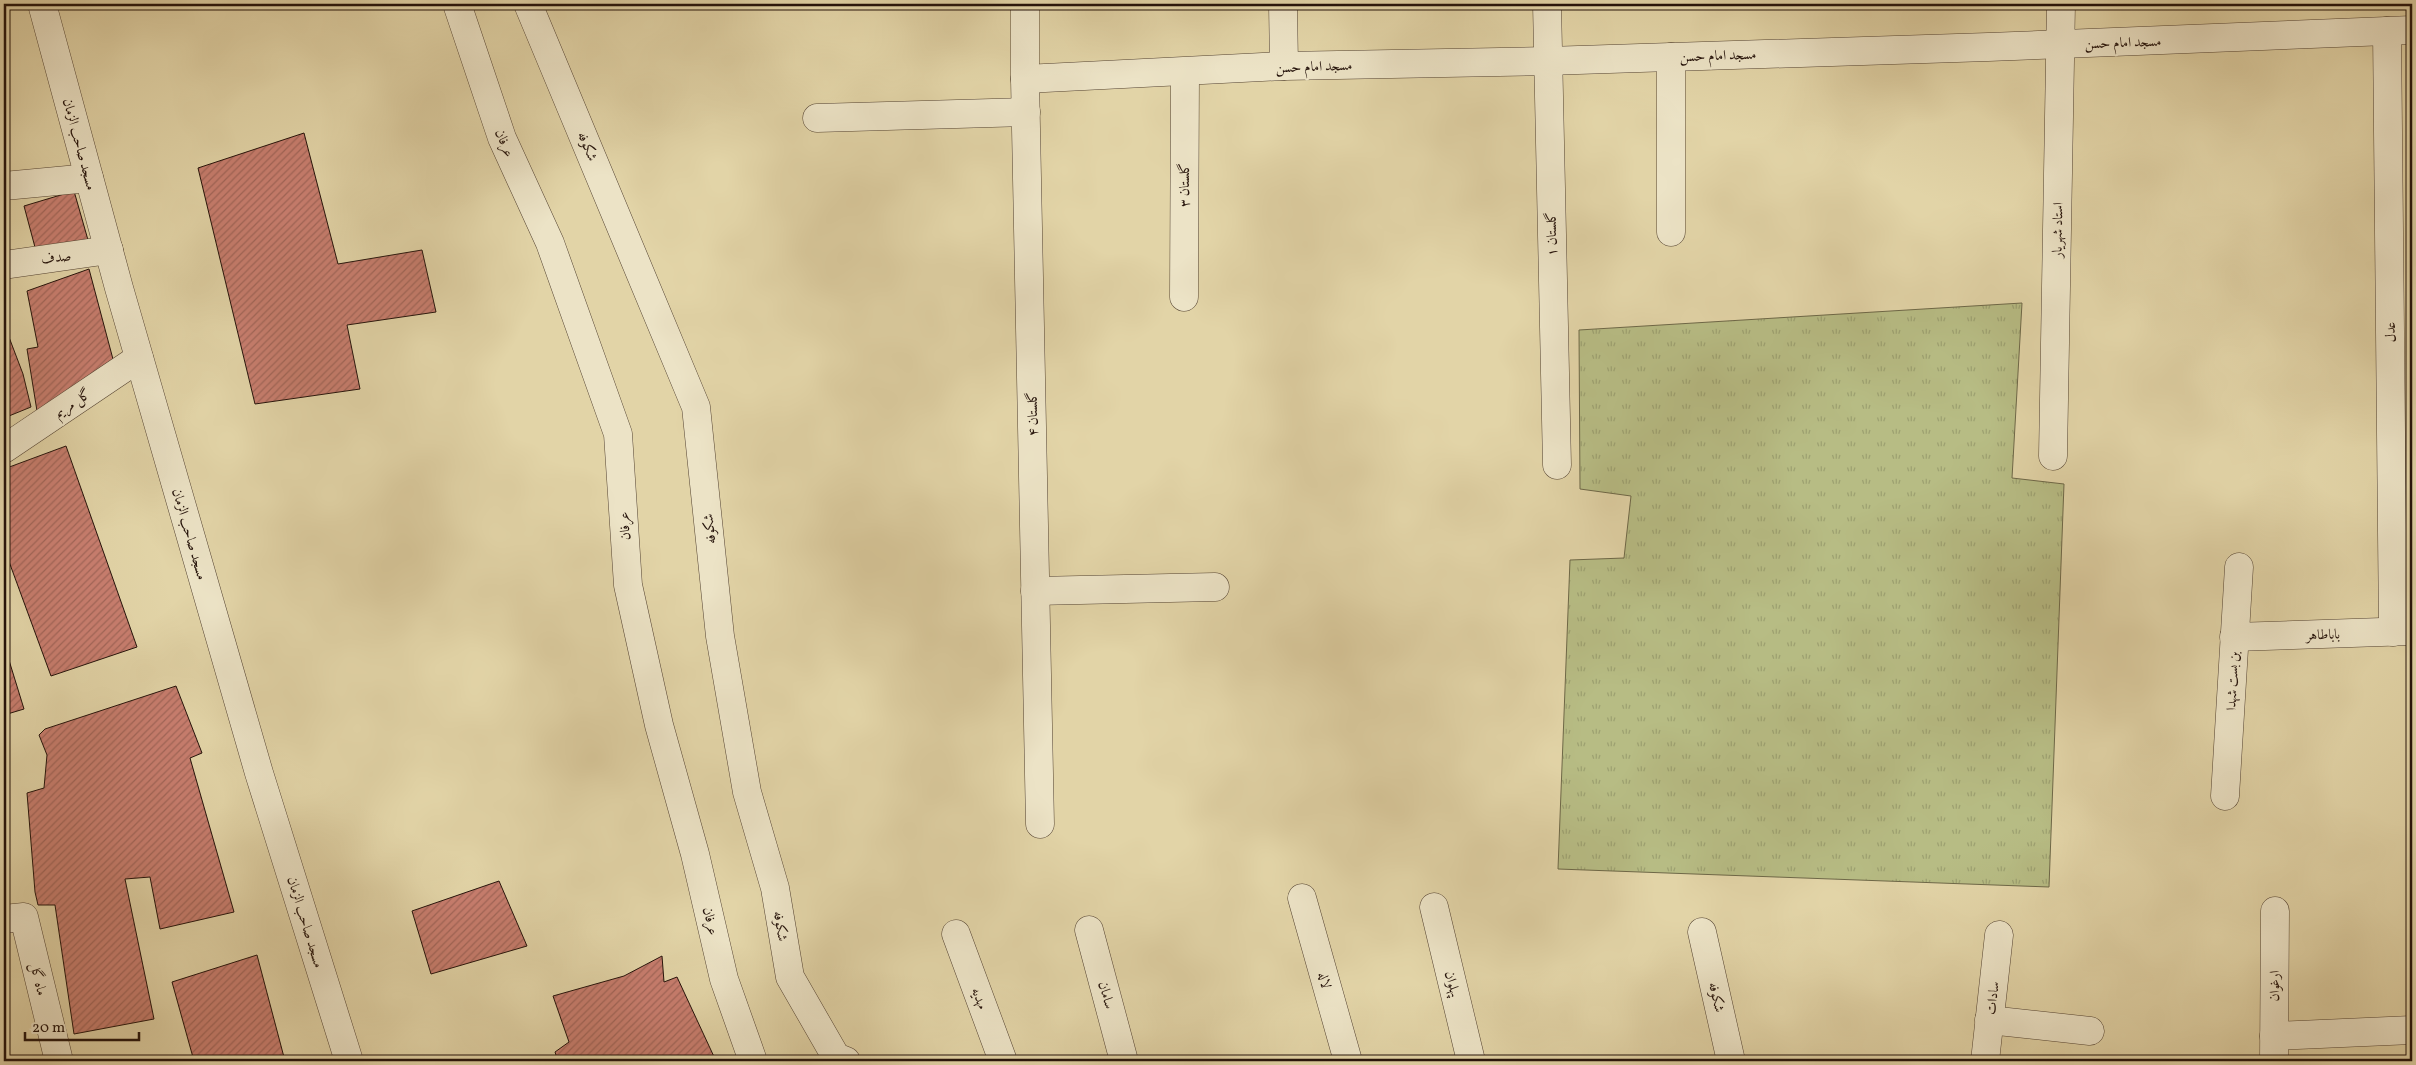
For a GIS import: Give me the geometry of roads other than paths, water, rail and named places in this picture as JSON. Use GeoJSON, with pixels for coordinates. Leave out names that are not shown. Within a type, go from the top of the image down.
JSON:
{"type":"FeatureCollection","features":[{"type":"Feature","properties":{"kind":"street","name":"مسجد صاحب الزمان"},"geometry":{"type":"LineString","coordinates":[[42,4],[109,250],[259,773],[349,1061]]}},
{"type":"Feature","properties":{"kind":"street","name":"عرفان"},"geometry":{"type":"LineString","coordinates":[[457,4],[502,138],[550,243],[618,434],[628,585],[659,725],[696,854],[724,979],[753,1061]]}},
{"type":"Feature","properties":{"kind":"street","name":"شکوفه"},"geometry":{"type":"LineString","coordinates":[[528,4],[696,407],[720,636],[747,792],[775,888],[790,977],[836,1057],[846,1061]]}},
{"type":"Feature","properties":{"kind":"street","name":"گلستان ۴"},"geometry":{"type":"LineString","coordinates":[[1025,4],[1040,824]]}},
{"type":"Feature","properties":{"kind":"street"},"geometry":{"type":"LineString","coordinates":[[1283,4],[1284,66]]}},
{"type":"Feature","properties":{"kind":"street","name":"گلستان ۱"},"geometry":{"type":"LineString","coordinates":[[1547,4],[1557,465]]}},
{"type":"Feature","properties":{"kind":"street","name":"استاد شهریار"},"geometry":{"type":"LineString","coordinates":[[2053,456],[2061,4]]}},
{"type":"Feature","properties":{"kind":"street","name":"مسجد امام حسن"},"geometry":{"type":"LineString","coordinates":[[1025,79],[1284,66],[1547,61],[2400,31]]}},
{"type":"Feature","properties":{"kind":"street","name":"عدل"},"geometry":{"type":"LineString","coordinates":[[2400,31],[2403,632]]}},
{"type":"Feature","properties":{"kind":"street"},"geometry":{"type":"LineString","coordinates":[[1671,57],[1671,232]]}},
{"type":"Feature","properties":{"kind":"street","name":"گلستان ۳"},"geometry":{"type":"LineString","coordinates":[[1184,72],[1184,297]]}},
{"type":"Feature","properties":{"kind":"street"},"geometry":{"type":"LineString","coordinates":[[817,118],[1026,112]]}},
{"type":"Feature","properties":{"kind":"street"},"geometry":{"type":"LineString","coordinates":[[4,186],[89,178]]}},
{"type":"Feature","properties":{"kind":"street","name":"صدف"},"geometry":{"type":"LineString","coordinates":[[4,264],[109,250]]}},
{"type":"Feature","properties":{"kind":"street","name":"گل مریم"},"geometry":{"type":"LineString","coordinates":[[4,449],[140,358]]}},
{"type":"Feature","properties":{"kind":"street","name":"بن بست شهدا"},"geometry":{"type":"LineString","coordinates":[[2225,796],[2239,567]]}},
{"type":"Feature","properties":{"kind":"street"},"geometry":{"type":"LineString","coordinates":[[1035,591],[1215,587]]}},
{"type":"Feature","properties":{"kind":"street","name":"باباطاهر"},"geometry":{"type":"LineString","coordinates":[[2234,638],[2403,632]]}},
{"type":"Feature","properties":{"kind":"street","name":"لاله"},"geometry":{"type":"LineString","coordinates":[[1302,898],[1348,1061]]}},
{"type":"Feature","properties":{"kind":"street","name":"پهلوان"},"geometry":{"type":"LineString","coordinates":[[1434,907],[1471,1061]]}},
{"type":"Feature","properties":{"kind":"street","name":"ارغوان"},"geometry":{"type":"LineString","coordinates":[[2274,1048],[2275,911]]}},
{"type":"Feature","properties":{"kind":"street","name":"ماه گل"},"geometry":{"type":"LineString","coordinates":[[4,918],[24,917],[59,1061]]}},
{"type":"Feature","properties":{"kind":"street","name":"سامان"},"geometry":{"type":"LineString","coordinates":[[1089,930],[1124,1061]]}},
{"type":"Feature","properties":{"kind":"street","name":"شکوفه"},"geometry":{"type":"LineString","coordinates":[[1702,932],[1731,1061]]}},
{"type":"Feature","properties":{"kind":"street","name":"مهدیه"},"geometry":{"type":"LineString","coordinates":[[956,934],[1003,1061]]}},
{"type":"Feature","properties":{"kind":"street","name":"سادات"},"geometry":{"type":"LineString","coordinates":[[1985,1061],[2000,935]]}},
{"type":"Feature","properties":{"kind":"street"},"geometry":{"type":"LineString","coordinates":[[1989,1020],[2090,1031]]}},
{"type":"Feature","properties":{"kind":"street"},"geometry":{"type":"LineString","coordinates":[[2274,1048],[2412,1030]]}}]}
